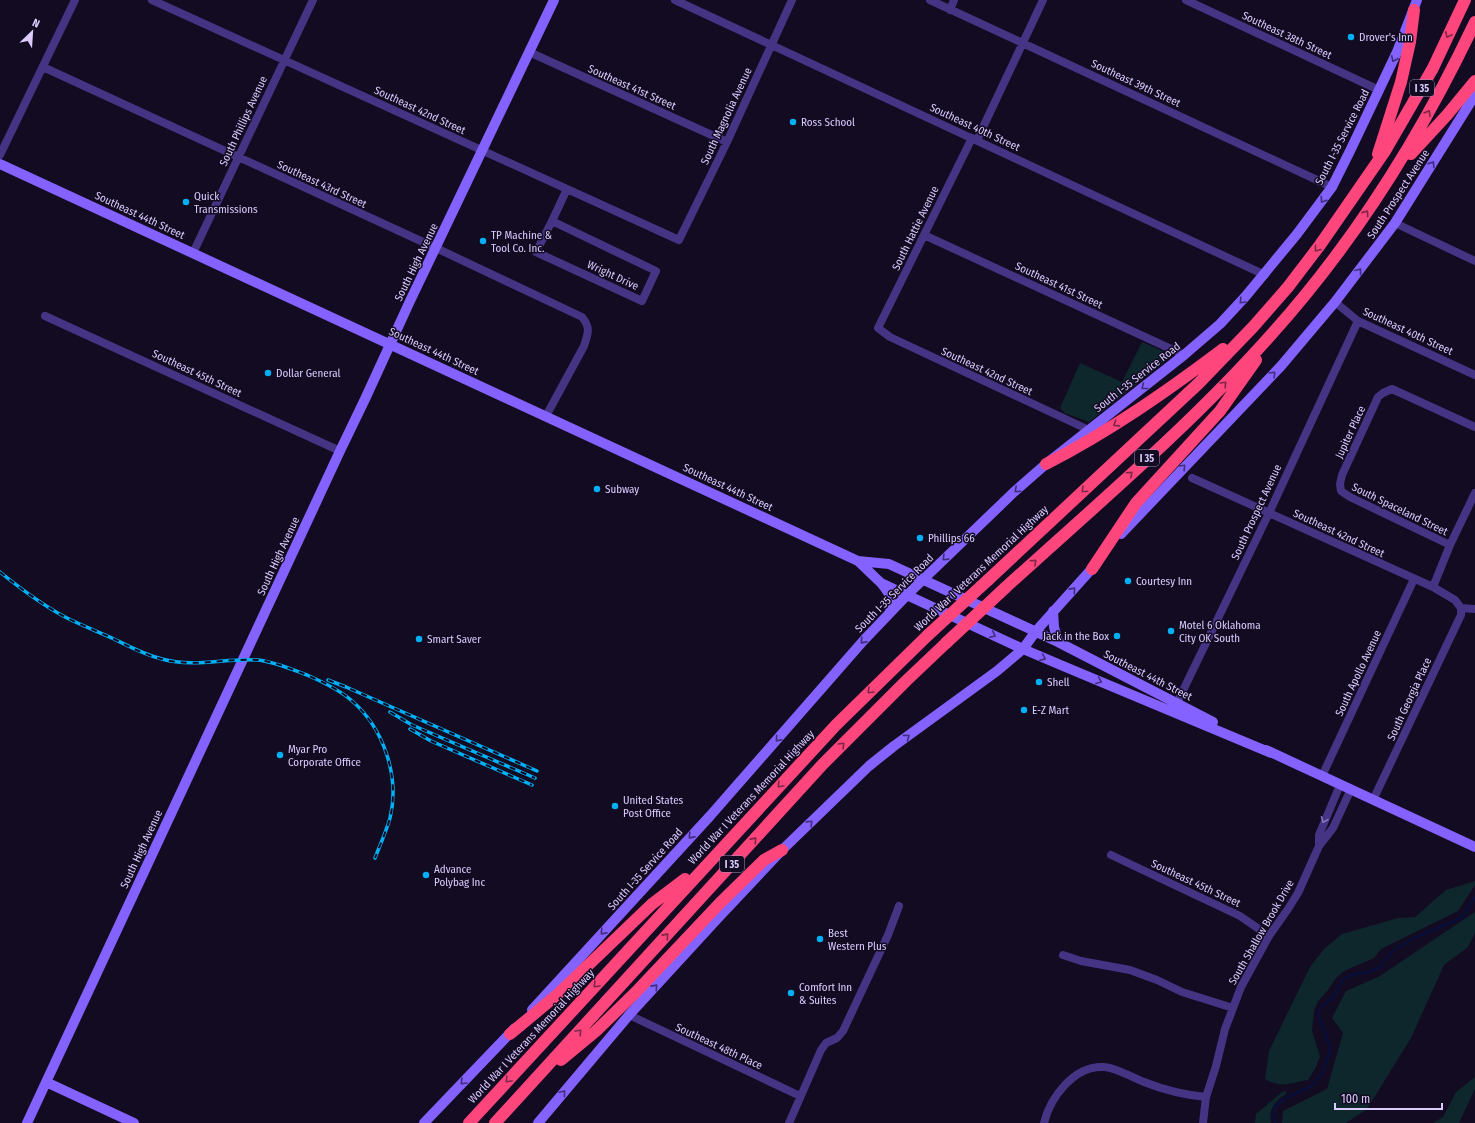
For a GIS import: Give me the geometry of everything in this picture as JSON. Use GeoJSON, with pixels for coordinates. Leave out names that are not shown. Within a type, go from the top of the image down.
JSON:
{"type":"FeatureCollection","features":[{"type":"Feature","properties":{"kind":"highway","name":"World War I Veterans Memorial Highway"},"geometry":{"type":"LineString","coordinates":[[469,1123],[707,863],[836,725],[928,634],[1199,383],[1253,327],[1288,287],[1372,172],[1433,68],[1465,0]]}},
{"type":"Feature","properties":{"kind":"highway"},"geometry":{"type":"LineString","coordinates":[[1372,172],[1401,82],[1410,42],[1415,5]]}},
{"type":"Feature","properties":{"kind":"highway","name":"I 35"},"geometry":{"type":"LineString","coordinates":[[495,1123],[823,764],[946,643],[1186,421],[1246,362],[1283,322],[1352,234],[1395,171],[1434,103],[1475,22]]}},
{"type":"Feature","properties":{"kind":"highway"},"geometry":{"type":"LineString","coordinates":[[1395,171],[1447,115],[1475,81]]}},
{"type":"Feature","properties":{"kind":"highway"},"geometry":{"type":"LineString","coordinates":[[1092,569],[1136,503],[1220,411],[1283,322]]}},
{"type":"Feature","properties":{"kind":"highway"},"geometry":{"type":"LineString","coordinates":[[1046,464],[1085,443],[1161,395],[1253,327]]}},
{"type":"Feature","properties":{"kind":"highway"},"geometry":{"type":"LineString","coordinates":[[524,1092],[596,1031],[636,992],[720,903],[764,860],[782,850]]}},
{"type":"Feature","properties":{"kind":"highway"},"geometry":{"type":"LineString","coordinates":[[510,1034],[558,994],[652,904],[707,863]]}},
{"type":"Feature","properties":{"kind":"main road","name":"South High Avenue"},"geometry":{"type":"LineString","coordinates":[[27,1123],[390,344],[554,0]]}},
{"type":"Feature","properties":{"kind":"main road","name":"South I-35 Service Road"},"geometry":{"type":"LineString","coordinates":[[424,1123],[510,1034],[710,816],[864,640],[907,595],[1014,492],[1046,464],[1184,355],[1220,324],[1245,297],[1320,204],[1332,186],[1348,157],[1397,52],[1415,5]]}},
{"type":"Feature","properties":{"kind":"main road","name":"South Prospect Avenue"},"geometry":{"type":"LineString","coordinates":[[1335,302],[1395,223],[1473,100]]}},
{"type":"Feature","properties":{"kind":"main road","name":"Southeast 44th Street"},"geometry":{"type":"LineString","coordinates":[[0,164],[194,252],[858,561],[881,583],[1023,649],[1175,708],[1475,847]]}},
{"type":"Feature","properties":{"kind":"main road"},"geometry":{"type":"LineString","coordinates":[[538,1123],[629,1015],[782,850],[869,766],[997,671],[1023,649],[1053,611],[1092,569],[1125,529],[1281,366],[1335,302]]}},
{"type":"Feature","properties":{"kind":"main road","name":"Southeast 44th Street"},"geometry":{"type":"LineString","coordinates":[[858,561],[889,564],[1036,631],[1175,708]]}},
{"type":"Feature","properties":{"kind":"main road"},"geometry":{"type":"LineString","coordinates":[[881,583],[889,592],[891,597],[890,613]]}},
{"type":"Feature","properties":{"kind":"main road"},"geometry":{"type":"LineString","coordinates":[[1053,611],[1054,627],[1058,642]]}},
{"type":"Feature","properties":{"kind":"main road"},"geometry":{"type":"LineString","coordinates":[[46,1082],[134,1123]]}},
{"type":"Feature","properties":{"kind":"street"},"geometry":{"type":"LineString","coordinates":[[0,155],[75,0]]}},
{"type":"Feature","properties":{"kind":"street","name":"Southeast 42nd Street"},"geometry":{"type":"LineString","coordinates":[[152,0],[679,240]]}},
{"type":"Feature","properties":{"kind":"street","name":"South Phillips Avenue"},"geometry":{"type":"LineString","coordinates":[[194,252],[313,0]]}},
{"type":"Feature","properties":{"kind":"street","name":"Southeast 40th Street"},"geometry":{"type":"LineString","coordinates":[[675,0],[1265,274]]}},
{"type":"Feature","properties":{"kind":"street","name":"South Magnolia Avenue"},"geometry":{"type":"LineString","coordinates":[[679,240],[727,142],[792,0]]}},
{"type":"Feature","properties":{"kind":"street","name":"Southeast 39th Street"},"geometry":{"type":"LineString","coordinates":[[930,0],[1332,186]]}},
{"type":"Feature","properties":{"kind":"street"},"geometry":{"type":"LineString","coordinates":[[950,10],[954,0]]}},
{"type":"Feature","properties":{"kind":"street","name":"South Hattie Avenue"},"geometry":{"type":"LineString","coordinates":[[878,328],[1044,0]]}},
{"type":"Feature","properties":{"kind":"street","name":"Southeast 38th Street"},"geometry":{"type":"LineString","coordinates":[[1186,0],[1379,90]]}},
{"type":"Feature","properties":{"kind":"street","name":"Southeast 41st Street"},"geometry":{"type":"LineString","coordinates":[[529,52],[727,142]]}},
{"type":"Feature","properties":{"kind":"street","name":"Southeast 43rd Street"},"geometry":{"type":"LineString","coordinates":[[43,67],[568,309],[582,317],[588,324],[588,335],[584,346],[546,416]]}},
{"type":"Feature","properties":{"kind":"street","name":"Wright Drive"},"geometry":{"type":"LineString","coordinates":[[552,221],[656,271],[642,301],[536,252],[567,189]]}},
{"type":"Feature","properties":{"kind":"street"},"geometry":{"type":"LineString","coordinates":[[1395,223],[1475,261]]}},
{"type":"Feature","properties":{"kind":"street","name":"Southeast 41st Street"},"geometry":{"type":"LineString","coordinates":[[924,235],[1184,355]]}},
{"type":"Feature","properties":{"kind":"street","name":"Southeast 40th Street"},"geometry":{"type":"LineString","coordinates":[[1335,302],[1358,321],[1475,375]]}},
{"type":"Feature","properties":{"kind":"street","name":"Southeast 45th Street"},"geometry":{"type":"LineString","coordinates":[[45,316],[340,451]]}},
{"type":"Feature","properties":{"kind":"street","name":"South Prospect Avenue"},"geometry":{"type":"LineString","coordinates":[[1175,708],[1269,513],[1358,321]]}},
{"type":"Feature","properties":{"kind":"street","name":"Southeast 42nd Street"},"geometry":{"type":"LineString","coordinates":[[878,328],[890,337],[1089,430]]}},
{"type":"Feature","properties":{"kind":"street","name":"Jupiter Place"},"geometry":{"type":"LineString","coordinates":[[1341,491],[1340,484],[1342,475],[1378,397],[1383,393],[1392,389],[1475,426]]}},
{"type":"Feature","properties":{"kind":"street","name":"Southeast 42nd Street"},"geometry":{"type":"LineString","coordinates":[[1192,478],[1433,587],[1455,600],[1461,608]]}},
{"type":"Feature","properties":{"kind":"street","name":"South Spaceland Street"},"geometry":{"type":"LineString","coordinates":[[1341,491],[1350,498],[1450,546]]}},
{"type":"Feature","properties":{"kind":"street"},"geometry":{"type":"LineString","coordinates":[[1433,587],[1450,546],[1475,493]]}},
{"type":"Feature","properties":{"kind":"street","name":"South Apollo Avenue"},"geometry":{"type":"LineString","coordinates":[[1322,776],[1414,579]]}},
{"type":"Feature","properties":{"kind":"street"},"geometry":{"type":"LineString","coordinates":[[1461,608],[1475,609]]}},
{"type":"Feature","properties":{"kind":"street","name":"South Georgia Place"},"geometry":{"type":"LineString","coordinates":[[1373,800],[1461,615],[1461,608]]}},
{"type":"Feature","properties":{"kind":"street","name":"South Shallow Brook Drive"},"geometry":{"type":"LineString","coordinates":[[1319,846],[1319,835],[1340,785]]}},
{"type":"Feature","properties":{"kind":"street","name":"South Shallow Brook Drive"},"geometry":{"type":"LineString","coordinates":[[1204,1123],[1206,1097],[1216,1066],[1225,1029],[1241,987],[1269,936],[1288,910],[1298,893],[1319,846],[1333,828],[1351,789]]}},
{"type":"Feature","properties":{"kind":"street","name":"Southeast 45th Street"},"geometry":{"type":"LineString","coordinates":[[1111,854],[1240,916],[1269,936]]}},
{"type":"Feature","properties":{"kind":"street"},"geometry":{"type":"LineString","coordinates":[[789,1123],[800,1096],[826,1043],[837,1038],[843,1031],[879,954],[899,906]]}},
{"type":"Feature","properties":{"kind":"street"},"geometry":{"type":"LineString","coordinates":[[1064,955],[1081,961],[1130,970],[1157,980],[1182,992],[1233,1008]]}},
{"type":"Feature","properties":{"kind":"street","name":"Southeast 48th Place"},"geometry":{"type":"LineString","coordinates":[[629,1015],[800,1096]]}},
{"type":"Feature","properties":{"kind":"street"},"geometry":{"type":"LineString","coordinates":[[1044,1123],[1045,1116],[1060,1089],[1070,1080],[1088,1069],[1104,1067],[1165,1089],[1206,1097]]}},
{"type":"Feature","properties":{"kind":"green space"},"geometry":{"type":"Polygon","coordinates":[[[1142,342],[1169,354],[1166,361],[1089,422],[1065,413],[1060,408],[1080,363],[1122,382],[1142,342]]]}},
{"type":"Feature","properties":{"kind":"green space"},"geometry":{"type":"Polygon","coordinates":[[[1475,881],[1475,885],[1458,911],[1381,949],[1374,958],[1344,971],[1336,978],[1318,1001],[1314,1011],[1312,1031],[1320,1056],[1316,1067],[1308,1080],[1281,1085],[1265,1079],[1269,1051],[1310,967],[1324,949],[1342,934],[1398,918],[1415,917],[1446,890],[1475,881]]]}},
{"type":"Feature","properties":{"kind":"green space"},"geometry":{"type":"Polygon","coordinates":[[[1475,912],[1475,933],[1468,947],[1444,965],[1411,1038],[1367,1109],[1346,1123],[1282,1123],[1283,1111],[1327,1089],[1343,1033],[1332,1018],[1346,991],[1380,976],[1475,912]]]}},
{"type":"Feature","properties":{"kind":"green space"},"geometry":{"type":"Polygon","coordinates":[[[1475,1077],[1475,1089],[1459,1123],[1433,1123],[1443,1117],[1456,1092],[1475,1077]]]}},
{"type":"Feature","properties":{"kind":"green space"},"geometry":{"type":"Polygon","coordinates":[[[1286,1091],[1286,1094],[1273,1106],[1270,1118],[1271,1123],[1255,1123],[1256,1114],[1282,1092],[1286,1091]]]}},
{"type":"Feature","properties":{"kind":"waterway"},"geometry":{"type":"LineString","coordinates":[[1275,1123],[1275,1106],[1288,1097],[1312,1086],[1323,1071],[1330,1046],[1318,1015],[1320,1008],[1332,998],[1343,980],[1355,974],[1369,972],[1380,967],[1391,953],[1399,947],[1414,938],[1462,917],[1475,897]]}},
{"type":"Feature","properties":{"kind":"railway"},"geometry":{"type":"LineString","coordinates":[[0,572],[33,597],[67,618],[150,655],[174,662],[186,663],[246,660],[271,662],[307,675],[341,692],[363,711],[372,724],[387,754],[391,770],[393,802],[390,818],[375,858]]}},
{"type":"Feature","properties":{"kind":"railway"},"geometry":{"type":"LineString","coordinates":[[328,680],[537,771]]}},
{"type":"Feature","properties":{"kind":"railway"},"geometry":{"type":"LineString","coordinates":[[390,712],[412,725],[535,778]]}},
{"type":"Feature","properties":{"kind":"railway"},"geometry":{"type":"LineString","coordinates":[[410,729],[431,741],[532,785]]}},
{"type":"Feature","properties":{"kind":"place","name":"Drover's Inn"},"geometry":{"type":"Point","coordinates":[1351,37]}},
{"type":"Feature","properties":{"kind":"place","name":"Ross School"},"geometry":{"type":"Point","coordinates":[793,122]}},
{"type":"Feature","properties":{"kind":"place","name":"Quick Transmissions"},"geometry":{"type":"Point","coordinates":[186,202]}},
{"type":"Feature","properties":{"kind":"place","name":"TP Machine & Tool Co. Inc."},"geometry":{"type":"Point","coordinates":[483,241]}},
{"type":"Feature","properties":{"kind":"place","name":"Dollar General"},"geometry":{"type":"Point","coordinates":[268,373]}},
{"type":"Feature","properties":{"kind":"place","name":"Subway"},"geometry":{"type":"Point","coordinates":[597,489]}},
{"type":"Feature","properties":{"kind":"place","name":"Phillips 66"},"geometry":{"type":"Point","coordinates":[920,538]}},
{"type":"Feature","properties":{"kind":"place","name":"Courtesy Inn"},"geometry":{"type":"Point","coordinates":[1128,581]}},
{"type":"Feature","properties":{"kind":"place","name":"Motel 6 Oklahoma City OK South"},"geometry":{"type":"Point","coordinates":[1171,631]}},
{"type":"Feature","properties":{"kind":"place","name":"Jack in the Box"},"geometry":{"type":"Point","coordinates":[1117,636]}},
{"type":"Feature","properties":{"kind":"place","name":"Smart Saver"},"geometry":{"type":"Point","coordinates":[419,639]}},
{"type":"Feature","properties":{"kind":"place","name":"Shell"},"geometry":{"type":"Point","coordinates":[1039,682]}},
{"type":"Feature","properties":{"kind":"place","name":"E-Z Mart"},"geometry":{"type":"Point","coordinates":[1024,710]}},
{"type":"Feature","properties":{"kind":"place","name":"Myar Pro Corporate Office"},"geometry":{"type":"Point","coordinates":[280,755]}},
{"type":"Feature","properties":{"kind":"place","name":"United States Post Office"},"geometry":{"type":"Point","coordinates":[615,806]}},
{"type":"Feature","properties":{"kind":"place","name":"Advance Polybag Inc"},"geometry":{"type":"Point","coordinates":[426,875]}},
{"type":"Feature","properties":{"kind":"place","name":"Best Western Plus"},"geometry":{"type":"Point","coordinates":[820,939]}},
{"type":"Feature","properties":{"kind":"place","name":"Comfort Inn & Suites"},"geometry":{"type":"Point","coordinates":[791,993]}}]}
